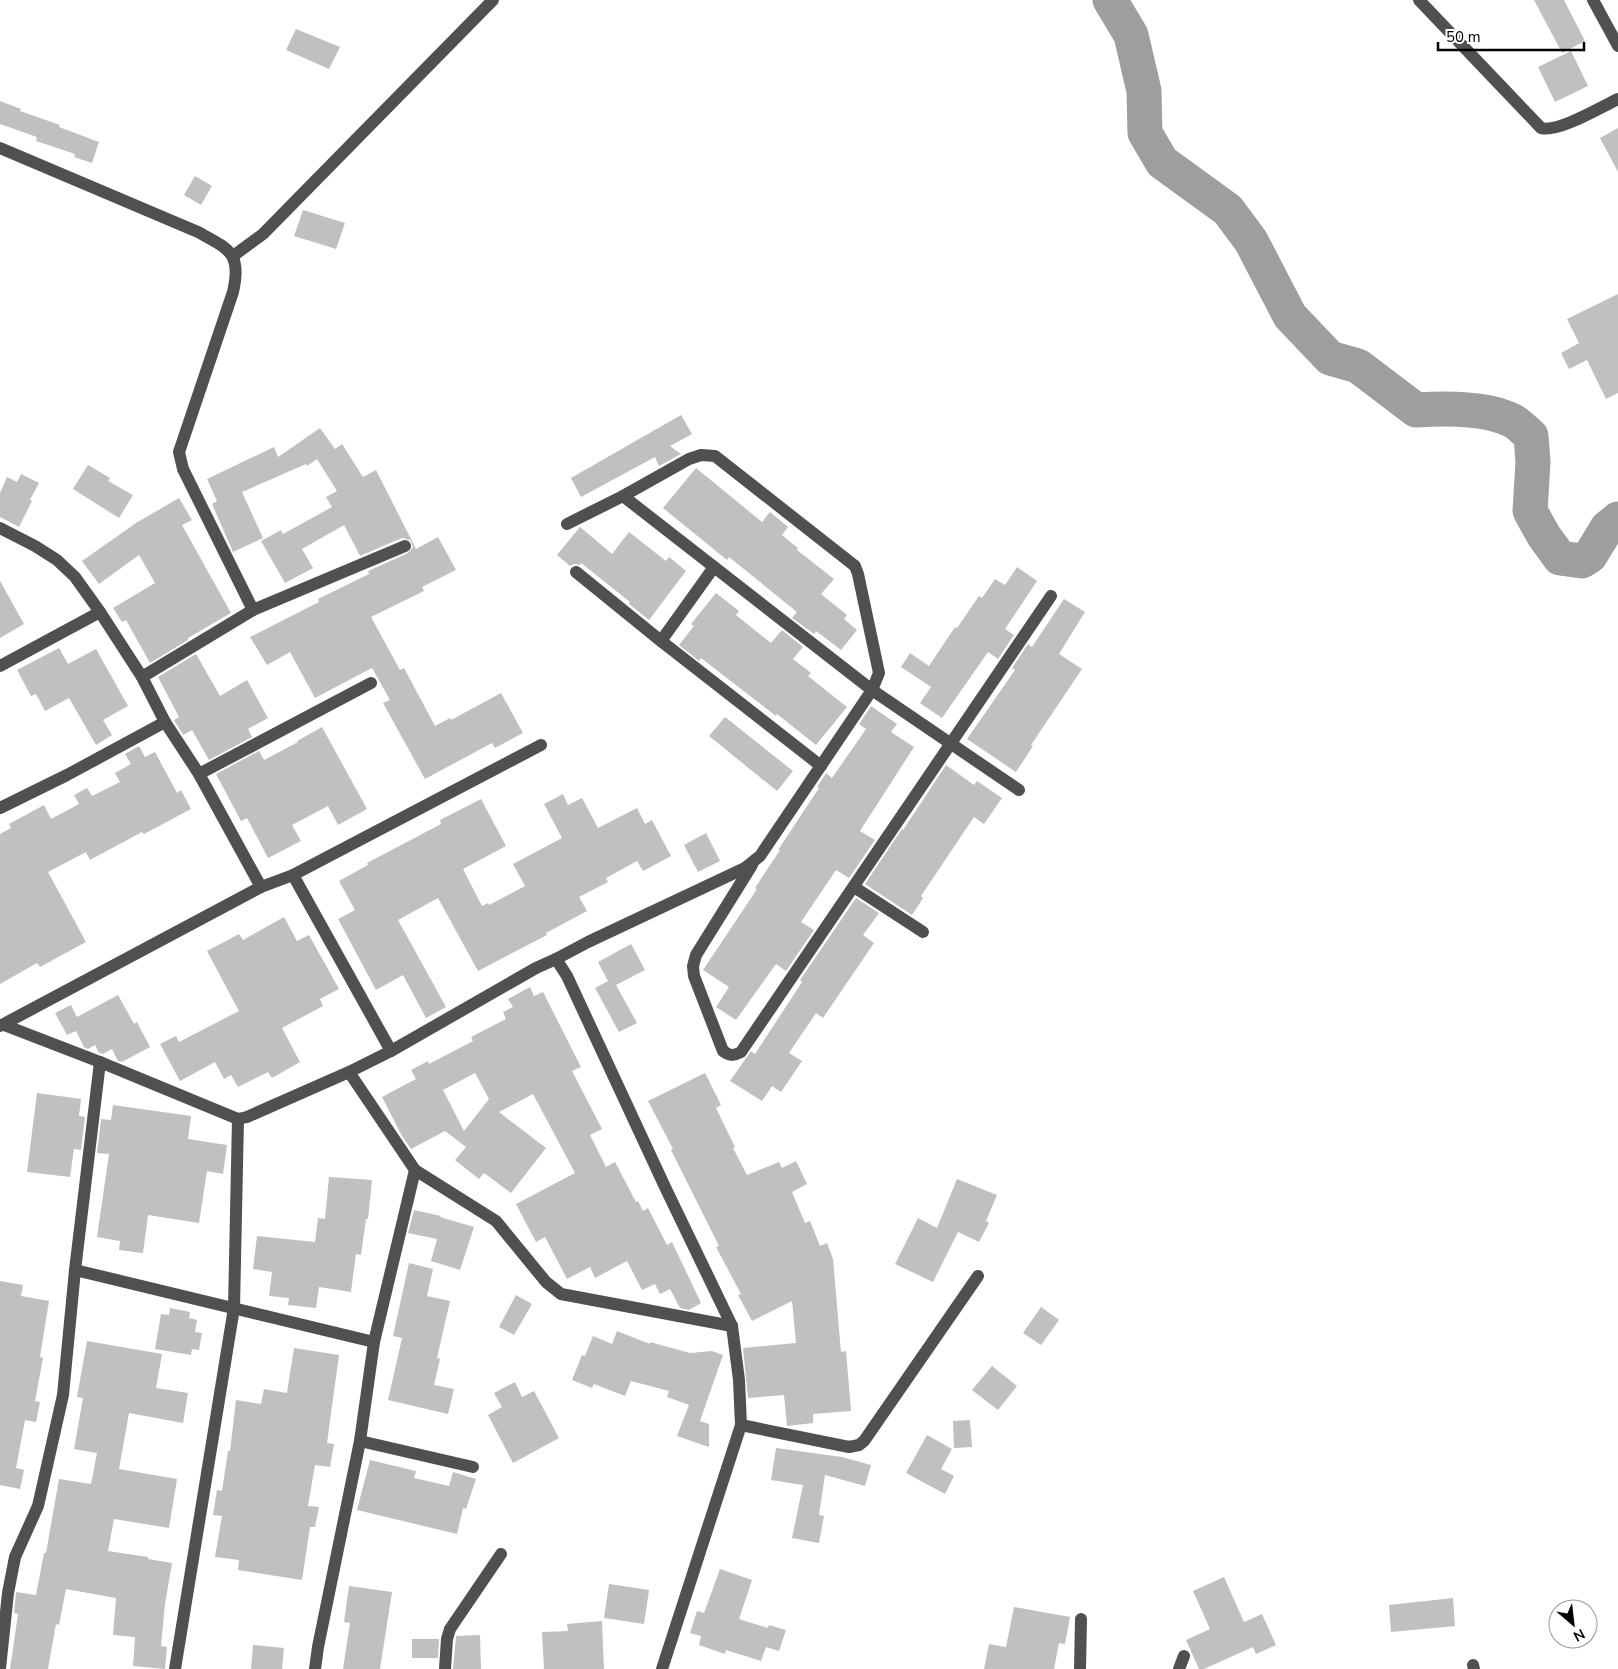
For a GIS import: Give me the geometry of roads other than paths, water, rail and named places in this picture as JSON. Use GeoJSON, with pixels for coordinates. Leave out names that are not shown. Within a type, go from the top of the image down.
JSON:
{"type":"FeatureCollection","features":[{"type":"Feature","properties":{"kind":"street"},"geometry":{"type":"LineString","coordinates":[[233,256],[263,234],[493,0]]}},
{"type":"Feature","properties":{"kind":"street"},"geometry":{"type":"LineString","coordinates":[[1418,0],[1541,128],[1547,130],[1560,127],[1618,98]]}},
{"type":"Feature","properties":{"kind":"street"},"geometry":{"type":"LineString","coordinates":[[1593,0],[1618,46]]}},
{"type":"Feature","properties":{"kind":"street"},"geometry":{"type":"LineString","coordinates":[[0,148],[198,232],[222,246],[233,256],[237,275],[233,292],[179,452],[183,469],[253,610]]}},
{"type":"Feature","properties":{"kind":"street"},"geometry":{"type":"LineString","coordinates":[[567,524],[623,496],[689,459],[702,455],[715,456],[855,566],[879,668],[878,678],[872,690],[706,937],[696,955],[693,966],[694,976],[723,1051],[729,1056],[741,1052],[1051,596]]}},
{"type":"Feature","properties":{"kind":"street"},"geometry":{"type":"LineString","coordinates":[[623,496],[872,690],[1019,790]]}},
{"type":"Feature","properties":{"kind":"street"},"geometry":{"type":"LineString","coordinates":[[0,528],[57,560],[75,577],[142,677],[165,722],[199,774],[261,887]]}},
{"type":"Feature","properties":{"kind":"street"},"geometry":{"type":"LineString","coordinates":[[142,677],[253,610],[406,546]]}},
{"type":"Feature","properties":{"kind":"street"},"geometry":{"type":"LineString","coordinates":[[661,641],[714,567]]}},
{"type":"Feature","properties":{"kind":"street"},"geometry":{"type":"LineString","coordinates":[[576,572],[821,766]]}},
{"type":"Feature","properties":{"kind":"street"},"geometry":{"type":"LineString","coordinates":[[0,666],[100,612]]}},
{"type":"Feature","properties":{"kind":"street"},"geometry":{"type":"LineString","coordinates":[[199,774],[371,683]]}},
{"type":"Feature","properties":{"kind":"street"},"geometry":{"type":"LineString","coordinates":[[0,808],[67,775],[165,722]]}},
{"type":"Feature","properties":{"kind":"street"},"geometry":{"type":"LineString","coordinates":[[2,1025],[261,887],[293,875],[541,745]]}},
{"type":"Feature","properties":{"kind":"street"},"geometry":{"type":"LineString","coordinates":[[2,1025],[100,1062],[238,1119],[247,1117],[349,1072],[391,1051],[528,973],[588,942],[754,863]]}},
{"type":"Feature","properties":{"kind":"street"},"geometry":{"type":"LineString","coordinates":[[293,875],[391,1051]]}},
{"type":"Feature","properties":{"kind":"street"},"geometry":{"type":"LineString","coordinates":[[854,887],[923,932]]}},
{"type":"Feature","properties":{"kind":"street"},"geometry":{"type":"LineString","coordinates":[[556,959],[566,976],[732,1326],[739,1380],[741,1425],[662,1669]]}},
{"type":"Feature","properties":{"kind":"street"},"geometry":{"type":"LineString","coordinates":[[0,1668],[8,1593],[15,1557],[38,1506],[63,1395],[75,1270],[100,1062]]}},
{"type":"Feature","properties":{"kind":"street"},"geometry":{"type":"LineString","coordinates":[[349,1072],[415,1170],[496,1221],[546,1282],[561,1294],[732,1326]]}},
{"type":"Feature","properties":{"kind":"street"},"geometry":{"type":"LineString","coordinates":[[175,1669],[234,1308],[238,1119]]}},
{"type":"Feature","properties":{"kind":"street"},"geometry":{"type":"LineString","coordinates":[[315,1669],[360,1441],[374,1342],[415,1170]]}},
{"type":"Feature","properties":{"kind":"street"},"geometry":{"type":"LineString","coordinates":[[75,1270],[374,1342]]}},
{"type":"Feature","properties":{"kind":"street"},"geometry":{"type":"LineString","coordinates":[[741,1425],[849,1447],[864,1441],[978,1276]]}},
{"type":"Feature","properties":{"kind":"street"},"geometry":{"type":"LineString","coordinates":[[360,1441],[473,1467]]}},
{"type":"Feature","properties":{"kind":"street"},"geometry":{"type":"LineString","coordinates":[[445,1669],[447,1639],[450,1630],[501,1554]]}},
{"type":"Feature","properties":{"kind":"street"},"geometry":{"type":"LineString","coordinates":[[1080,1669],[1081,1619]]}},
{"type":"Feature","properties":{"kind":"street"},"geometry":{"type":"LineString","coordinates":[[1179,1669],[1184,1656]]}},
{"type":"Feature","properties":{"kind":"waterway"},"geometry":{"type":"LineString","coordinates":[[1110,0],[1131,35],[1144,91],[1145,133],[1162,162],[1228,210],[1251,241],[1290,316],[1330,358],[1358,366],[1416,410],[1453,409],[1479,411],[1503,416],[1520,426],[1531,436],[1533,462],[1530,511],[1544,536],[1560,558],[1582,561],[1590,556],[1607,528],[1618,519]]}}]}
